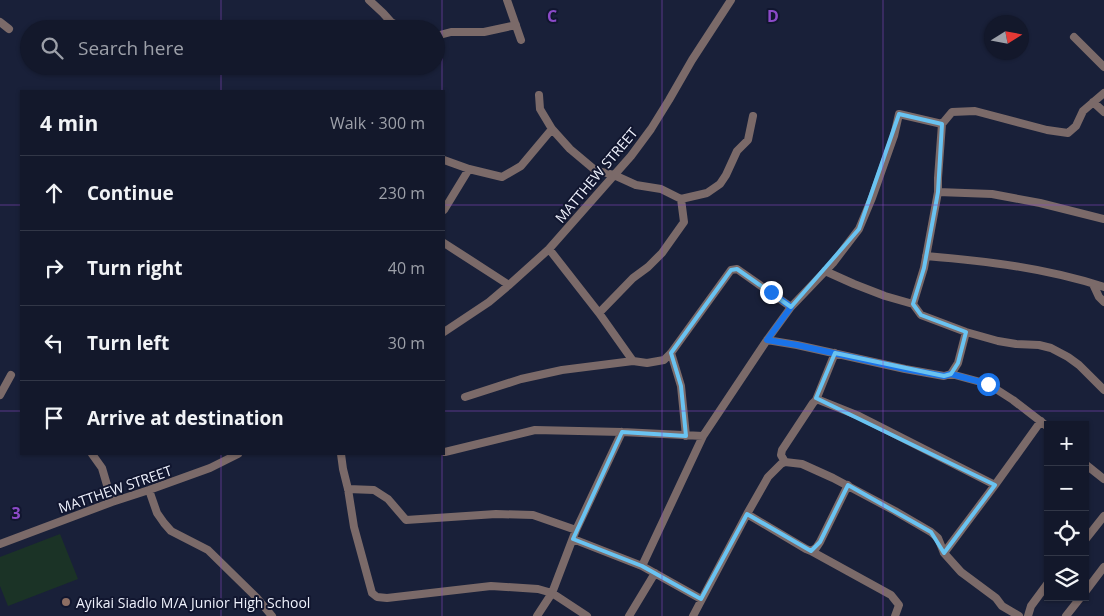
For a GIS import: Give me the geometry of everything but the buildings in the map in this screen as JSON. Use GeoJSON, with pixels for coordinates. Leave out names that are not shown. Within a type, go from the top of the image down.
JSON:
{"type":"FeatureCollection","features":[{"type":"Feature","properties":{"kind":"street"},"geometry":{"type":"LineString","coordinates":[[369,0],[383,12],[389,20]]}},
{"type":"Feature","properties":{"kind":"street"},"geometry":{"type":"LineString","coordinates":[[507,0],[521,40]]}},
{"type":"Feature","properties":{"kind":"street","name":"MATTHEW STREET"},"geometry":{"type":"LineString","coordinates":[[446,330],[488,302],[549,249],[614,175],[652,129],[692,60],[731,0]]}},
{"type":"Feature","properties":{"kind":"street"},"geometry":{"type":"LineString","coordinates":[[0,22],[9,29]]}},
{"type":"Feature","properties":{"kind":"street"},"geometry":{"type":"LineString","coordinates":[[445,34],[484,32],[516,25]]}},
{"type":"Feature","properties":{"kind":"street"},"geometry":{"type":"LineString","coordinates":[[1074,37],[1104,67]]}},
{"type":"Feature","properties":{"kind":"street"},"geometry":{"type":"LineString","coordinates":[[913,304],[924,268],[938,192],[942,124],[952,112],[975,111],[1039,128],[1068,133],[1076,126],[1083,111],[1104,94]]}},
{"type":"Feature","properties":{"kind":"street"},"geometry":{"type":"LineString","coordinates":[[539,95],[540,109],[552,130],[570,150],[595,170],[614,175],[636,186],[661,189],[681,199],[707,193],[720,184],[737,151],[748,140],[753,116]]}},
{"type":"Feature","properties":{"kind":"street"},"geometry":{"type":"LineString","coordinates":[[1093,102],[1104,112]]}},
{"type":"Feature","properties":{"kind":"street"},"geometry":{"type":"LineString","coordinates":[[642,566],[703,436],[791,307],[833,262],[859,229],[894,136],[899,114],[942,124]]}},
{"type":"Feature","properties":{"kind":"street"},"geometry":{"type":"LineString","coordinates":[[445,160],[469,169],[502,177],[521,166],[552,130]]}},
{"type":"Feature","properties":{"kind":"street"},"geometry":{"type":"LineString","coordinates":[[445,208],[469,169]]}},
{"type":"Feature","properties":{"kind":"street"},"geometry":{"type":"LineString","coordinates":[[938,192],[992,194],[1040,203],[1104,219]]}},
{"type":"Feature","properties":{"kind":"street"},"geometry":{"type":"LineString","coordinates":[[599,313],[662,253],[684,222],[681,199]]}},
{"type":"Feature","properties":{"kind":"street"},"geometry":{"type":"LineString","coordinates":[[445,244],[509,285]]}},
{"type":"Feature","properties":{"kind":"street"},"geometry":{"type":"LineString","coordinates":[[549,249],[634,361]]}},
{"type":"Feature","properties":{"kind":"street"},"geometry":{"type":"LineString","coordinates":[[926,256],[971,260],[1052,273],[1104,288]]}},
{"type":"Feature","properties":{"kind":"street"},"geometry":{"type":"LineString","coordinates":[[465,397],[521,379],[562,370],[634,361],[647,363],[664,360],[731,270],[737,269],[791,307]]}},
{"type":"Feature","properties":{"kind":"street"},"geometry":{"type":"LineString","coordinates":[[825,271],[878,293],[913,304],[921,315],[966,332],[1016,344],[1039,345],[1051,348],[1079,365],[1104,390]]}},
{"type":"Feature","properties":{"kind":"street"},"geometry":{"type":"LineString","coordinates":[[1093,284],[1099,297],[1104,302]]}},
{"type":"Feature","properties":{"kind":"street"},"geometry":{"type":"LineString","coordinates":[[951,374],[958,363],[966,332]]}},
{"type":"Feature","properties":{"kind":"street"},"geometry":{"type":"LineString","coordinates":[[767,340],[905,369],[944,376],[951,374],[988,384],[1044,424]]}},
{"type":"Feature","properties":{"kind":"street"},"geometry":{"type":"LineString","coordinates":[[671,353],[681,386],[686,436]]}},
{"type":"Feature","properties":{"kind":"street"},"geometry":{"type":"LineString","coordinates":[[785,462],[780,455],[782,450],[816,400],[835,353]]}},
{"type":"Feature","properties":{"kind":"street"},"geometry":{"type":"LineString","coordinates":[[0,395],[11,375]]}},
{"type":"Feature","properties":{"kind":"street"},"geometry":{"type":"LineString","coordinates":[[816,400],[859,416],[995,485]]}},
{"type":"Feature","properties":{"kind":"street"},"geometry":{"type":"LineString","coordinates":[[944,553],[1041,421]]}},
{"type":"Feature","properties":{"kind":"street"},"geometry":{"type":"LineString","coordinates":[[445,452],[535,430],[703,436]]}},
{"type":"Feature","properties":{"kind":"street"},"geometry":{"type":"LineString","coordinates":[[537,616],[552,593],[576,530],[622,432]]}},
{"type":"Feature","properties":{"kind":"street"},"geometry":{"type":"LineString","coordinates":[[93,455],[102,468],[112,502]]}},
{"type":"Feature","properties":{"kind":"street","name":"MATTHEW STREET"},"geometry":{"type":"LineString","coordinates":[[0,544],[210,468],[236,455]]}},
{"type":"Feature","properties":{"kind":"street"},"geometry":{"type":"LineString","coordinates":[[341,455],[342,469],[348,489],[354,526],[372,593],[377,597],[387,598],[491,586],[538,589],[552,593],[587,616]]}},
{"type":"Feature","properties":{"kind":"street"},"geometry":{"type":"LineString","coordinates":[[693,616],[768,477],[785,462],[802,464],[848,485],[931,532],[938,538],[944,553],[961,572],[996,598],[1002,606],[1019,616]]}},
{"type":"Feature","properties":{"kind":"street"},"geometry":{"type":"LineString","coordinates":[[1087,466],[1104,480]]}},
{"type":"Feature","properties":{"kind":"street"},"geometry":{"type":"LineString","coordinates":[[811,550],[816,548],[820,542],[848,485]]}},
{"type":"Feature","properties":{"kind":"street"},"geometry":{"type":"LineString","coordinates":[[348,489],[362,488],[374,490],[388,499],[406,520],[496,514],[534,515],[576,530]]}},
{"type":"Feature","properties":{"kind":"street"},"geometry":{"type":"LineString","coordinates":[[149,490],[157,513],[171,531],[208,550],[257,598],[272,616]]}},
{"type":"Feature","properties":{"kind":"street"},"geometry":{"type":"LineString","coordinates":[[747,514],[806,549],[811,550],[891,595],[899,606],[896,616]]}},
{"type":"Feature","properties":{"kind":"street"},"geometry":{"type":"LineString","coordinates":[[1089,535],[1104,516]]}},
{"type":"Feature","properties":{"kind":"street"},"geometry":{"type":"LineString","coordinates":[[573,539],[642,566],[702,599]]}},
{"type":"Feature","properties":{"kind":"street"},"geometry":{"type":"LineString","coordinates":[[1089,587],[1104,567]]}},
{"type":"Feature","properties":{"kind":"street"},"geometry":{"type":"LineString","coordinates":[[629,616],[655,573]]}},
{"type":"Feature","properties":{"kind":"street"},"geometry":{"type":"LineString","coordinates":[[1028,616],[1031,606],[1044,588]]}},
{"type":"Feature","properties":{"kind":"street"},"geometry":{"type":"LineString","coordinates":[[1066,616],[1078,601]]}},
{"type":"Feature","properties":{"kind":"highlighted area"},"geometry":{"type":"Polygon","coordinates":[[[899,114],[942,124],[938,192],[924,268],[913,304],[921,315],[966,332],[958,363],[951,374],[944,376],[835,353],[816,398],[995,485],[944,553],[931,532],[848,485],[820,542],[811,551],[747,514],[701,599],[642,566],[573,539],[622,432],[686,436],[681,386],[671,353],[731,270],[737,269],[791,307],[859,229],[899,114]]]}},
{"type":"Feature","properties":{"kind":"green space"},"geometry":{"type":"Polygon","coordinates":[[[60,534],[78,579],[8,606],[0,586],[0,557],[60,534]]]}},
{"type":"Feature","properties":{"kind":"place","name":"Ayikai Siadlo M/A Junior High School"},"geometry":{"type":"Point","coordinates":[66,602]}},
{"type":"Feature","properties":{"kind":"route"},"geometry":{"type":"LineString","coordinates":[[771,292],[791,307],[767,340],[905,369],[944,376],[951,374],[988,384]]}}]}
